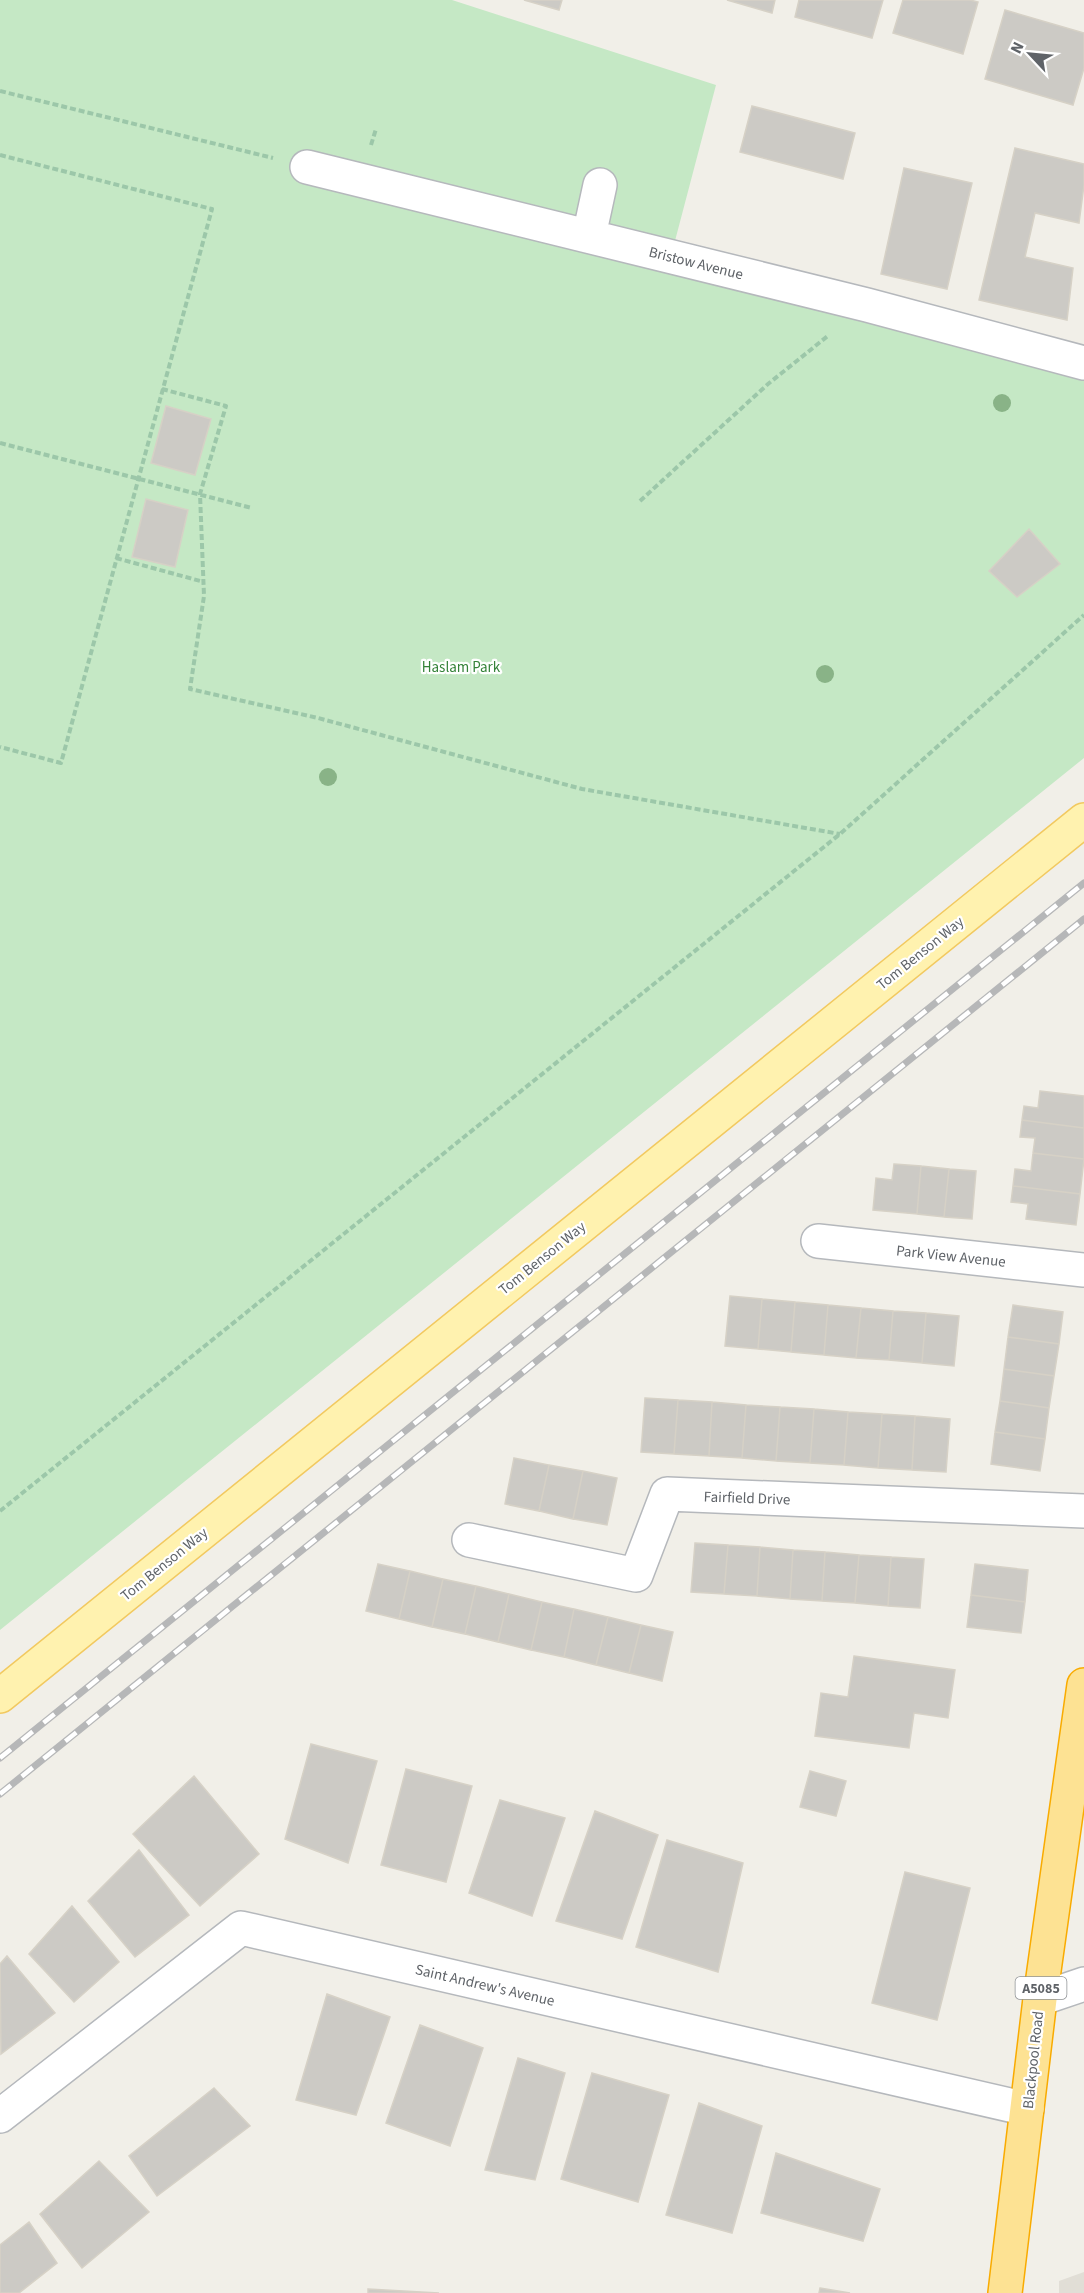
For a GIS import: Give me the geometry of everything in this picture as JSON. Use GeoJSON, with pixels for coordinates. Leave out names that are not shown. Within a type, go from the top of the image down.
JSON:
{"type":"FeatureCollection","features":[{"type":"Feature","properties":{"kind":"highway","name":"Blackpool Road"},"geometry":{"type":"LineString","coordinates":[[1005,2293],[1040,1999],[1084,1685]]}},
{"type":"Feature","properties":{"kind":"main road","name":"Tom Benson Way"},"geometry":{"type":"LineString","coordinates":[[0,1696],[1084,820]]}},
{"type":"Feature","properties":{"kind":"street","name":"Bristow Avenue"},"geometry":{"type":"LineString","coordinates":[[307,166],[867,305],[1084,363]]}},
{"type":"Feature","properties":{"kind":"street"},"geometry":{"type":"LineString","coordinates":[[589,236],[600,185]]}},
{"type":"Feature","properties":{"kind":"street","name":"Park View Avenue"},"geometry":{"type":"LineString","coordinates":[[818,1241],[1084,1270]]}},
{"type":"Feature","properties":{"kind":"street","name":"Fairfield Drive"},"geometry":{"type":"LineString","coordinates":[[469,1540],[636,1575],[667,1494],[1084,1510]]}},
{"type":"Feature","properties":{"kind":"street","name":"Saint Andrew's Avenue"},"geometry":{"type":"LineString","coordinates":[[0,2116],[241,1928],[1027,2109]]}},
{"type":"Feature","properties":{"kind":"street"},"geometry":{"type":"LineString","coordinates":[[1040,1999],[1084,1984]]}},
{"type":"Feature","properties":{"kind":"path"},"geometry":{"type":"LineString","coordinates":[[0,91],[307,166]]}},
{"type":"Feature","properties":{"kind":"path"},"geometry":{"type":"LineString","coordinates":[[0,155],[212,209],[61,763],[0,747]]}},
{"type":"Feature","properties":{"kind":"path"},"geometry":{"type":"LineString","coordinates":[[640,501],[768,384],[867,305]]}},
{"type":"Feature","properties":{"kind":"path"},"geometry":{"type":"LineString","coordinates":[[162,389],[226,406],[200,494],[204,596],[190,689],[318,718],[582,789],[840,834]]}},
{"type":"Feature","properties":{"kind":"path"},"geometry":{"type":"LineString","coordinates":[[0,443],[252,508]]}},
{"type":"Feature","properties":{"kind":"path"},"geometry":{"type":"LineString","coordinates":[[116,558],[204,582]]}},
{"type":"Feature","properties":{"kind":"path"},"geometry":{"type":"LineString","coordinates":[[0,1511],[840,834],[1084,615]]}},
{"type":"Feature","properties":{"kind":"shaded area"},"geometry":{"type":"Polygon","coordinates":[[[1084,2272],[1084,2293],[1059,2293],[1059,2281],[1084,2272]]]}},
{"type":"Feature","properties":{"kind":"green space","name":"Haslam Park"},"geometry":{"type":"Polygon","coordinates":[[[0,0],[452,0],[716,85],[671,256],[1072,360],[1084,379],[1084,758],[0,1630],[0,0]]]}},
{"type":"Feature","properties":{"kind":"building"},"geometry":{"type":"Polygon","coordinates":[[[524,0],[562,0],[559,10],[524,0]]]}},
{"type":"Feature","properties":{"kind":"building"},"geometry":{"type":"Polygon","coordinates":[[[727,0],[775,0],[772,13],[727,0]]]}},
{"type":"Feature","properties":{"kind":"building"},"geometry":{"type":"Polygon","coordinates":[[[799,0],[883,0],[872,38],[795,17],[799,0]]]}},
{"type":"Feature","properties":{"kind":"building"},"geometry":{"type":"Polygon","coordinates":[[[903,0],[978,2],[963,54],[893,33],[903,0]]]}},
{"type":"Feature","properties":{"kind":"building"},"geometry":{"type":"Polygon","coordinates":[[[1005,10],[1084,33],[1084,68],[1073,105],[985,79],[1005,10]]]}},
{"type":"Feature","properties":{"kind":"building"},"geometry":{"type":"Polygon","coordinates":[[[752,106],[855,133],[843,179],[740,152],[752,106]]]}},
{"type":"Feature","properties":{"kind":"building"},"geometry":{"type":"Polygon","coordinates":[[[1015,148],[1084,164],[1079,223],[1035,213],[1025,257],[1073,268],[1067,320],[979,300],[1015,148]]]}},
{"type":"Feature","properties":{"kind":"building"},"geometry":{"type":"Polygon","coordinates":[[[904,168],[972,183],[947,289],[881,274],[904,168]]]}},
{"type":"Feature","properties":{"kind":"building"},"geometry":{"type":"Polygon","coordinates":[[[166,406],[211,419],[195,475],[151,463],[166,406]]]}},
{"type":"Feature","properties":{"kind":"building"},"geometry":{"type":"Polygon","coordinates":[[[146,499],[188,510],[175,567],[132,557],[146,499]]]}},
{"type":"Feature","properties":{"kind":"building"},"geometry":{"type":"Polygon","coordinates":[[[1029,529],[1060,564],[1017,597],[989,571],[1029,529]]]}},
{"type":"Feature","properties":{"kind":"building"},"geometry":{"type":"Polygon","coordinates":[[[1040,1091],[1084,1096],[1084,1128],[1022,1120],[1024,1106],[1038,1108],[1040,1091]]]}},
{"type":"Feature","properties":{"kind":"building"},"geometry":{"type":"Polygon","coordinates":[[[1022,1120],[1084,1128],[1084,1159],[1033,1153],[1035,1138],[1020,1137],[1022,1120]]]}},
{"type":"Feature","properties":{"kind":"building"},"geometry":{"type":"Polygon","coordinates":[[[1033,1153],[1084,1159],[1080,1194],[1013,1186],[1015,1169],[1031,1171],[1033,1153]]]}},
{"type":"Feature","properties":{"kind":"building"},"geometry":{"type":"Polygon","coordinates":[[[894,1164],[921,1166],[917,1214],[873,1210],[876,1178],[892,1180],[894,1164]]]}},
{"type":"Feature","properties":{"kind":"building"},"geometry":{"type":"Polygon","coordinates":[[[921,1166],[949,1169],[944,1217],[917,1214],[921,1166]]]}},
{"type":"Feature","properties":{"kind":"building"},"geometry":{"type":"Polygon","coordinates":[[[949,1169],[976,1171],[972,1219],[944,1217],[949,1169]]]}},
{"type":"Feature","properties":{"kind":"building"},"geometry":{"type":"Polygon","coordinates":[[[1013,1186],[1080,1194],[1076,1225],[1026,1219],[1028,1204],[1011,1202],[1013,1186]]]}},
{"type":"Feature","properties":{"kind":"building"},"geometry":{"type":"Polygon","coordinates":[[[730,1296],[762,1299],[758,1349],[725,1346],[730,1296]]]}},
{"type":"Feature","properties":{"kind":"building"},"geometry":{"type":"Polygon","coordinates":[[[762,1299],[795,1302],[791,1352],[758,1349],[762,1299]]]}},
{"type":"Feature","properties":{"kind":"building"},"geometry":{"type":"Polygon","coordinates":[[[795,1302],[828,1305],[824,1355],[791,1352],[795,1302]]]}},
{"type":"Feature","properties":{"kind":"building"},"geometry":{"type":"Polygon","coordinates":[[[828,1305],[861,1308],[856,1358],[824,1355],[828,1305]]]}},
{"type":"Feature","properties":{"kind":"building"},"geometry":{"type":"Polygon","coordinates":[[[1013,1305],[1063,1312],[1059,1344],[1008,1337],[1013,1305]]]}},
{"type":"Feature","properties":{"kind":"building"},"geometry":{"type":"Polygon","coordinates":[[[861,1308],[893,1311],[889,1360],[856,1358],[861,1308]]]}},
{"type":"Feature","properties":{"kind":"building"},"geometry":{"type":"Polygon","coordinates":[[[893,1311],[926,1313],[922,1363],[889,1360],[893,1311]]]}},
{"type":"Feature","properties":{"kind":"building"},"geometry":{"type":"Polygon","coordinates":[[[926,1313],[959,1316],[954,1366],[922,1363],[926,1313]]]}},
{"type":"Feature","properties":{"kind":"building"},"geometry":{"type":"Polygon","coordinates":[[[1008,1337],[1059,1344],[1054,1376],[1004,1369],[1008,1337]]]}},
{"type":"Feature","properties":{"kind":"building"},"geometry":{"type":"Polygon","coordinates":[[[1004,1369],[1054,1376],[1049,1408],[1000,1401],[1004,1369]]]}},
{"type":"Feature","properties":{"kind":"building"},"geometry":{"type":"Polygon","coordinates":[[[645,1398],[678,1400],[674,1454],[641,1452],[645,1398]]]}},
{"type":"Feature","properties":{"kind":"building"},"geometry":{"type":"Polygon","coordinates":[[[678,1400],[712,1402],[709,1456],[674,1454],[678,1400]]]}},
{"type":"Feature","properties":{"kind":"building"},"geometry":{"type":"Polygon","coordinates":[[[1000,1401],[1049,1408],[1045,1439],[995,1432],[1000,1401]]]}},
{"type":"Feature","properties":{"kind":"building"},"geometry":{"type":"Polygon","coordinates":[[[712,1402],[746,1405],[742,1458],[709,1456],[712,1402]]]}},
{"type":"Feature","properties":{"kind":"building"},"geometry":{"type":"Polygon","coordinates":[[[746,1405],[780,1407],[776,1461],[742,1458],[746,1405]]]}},
{"type":"Feature","properties":{"kind":"building"},"geometry":{"type":"Polygon","coordinates":[[[780,1407],[814,1409],[810,1463],[776,1461],[780,1407]]]}},
{"type":"Feature","properties":{"kind":"building"},"geometry":{"type":"Polygon","coordinates":[[[814,1409],[848,1412],[844,1465],[810,1463],[814,1409]]]}},
{"type":"Feature","properties":{"kind":"building"},"geometry":{"type":"Polygon","coordinates":[[[848,1412],[882,1414],[878,1468],[844,1465],[848,1412]]]}},
{"type":"Feature","properties":{"kind":"building"},"geometry":{"type":"Polygon","coordinates":[[[882,1414],[915,1416],[912,1470],[878,1468],[882,1414]]]}},
{"type":"Feature","properties":{"kind":"building"},"geometry":{"type":"Polygon","coordinates":[[[915,1416],[950,1419],[946,1472],[912,1470],[915,1416]]]}},
{"type":"Feature","properties":{"kind":"building"},"geometry":{"type":"Polygon","coordinates":[[[995,1432],[1045,1439],[1040,1471],[991,1464],[995,1432]]]}},
{"type":"Feature","properties":{"kind":"building"},"geometry":{"type":"Polygon","coordinates":[[[514,1458],[549,1465],[539,1511],[505,1504],[514,1458]]]}},
{"type":"Feature","properties":{"kind":"building"},"geometry":{"type":"Polygon","coordinates":[[[549,1465],[583,1471],[573,1519],[539,1511],[549,1465]]]}},
{"type":"Feature","properties":{"kind":"building"},"geometry":{"type":"Polygon","coordinates":[[[583,1471],[617,1478],[607,1525],[573,1519],[583,1471]]]}},
{"type":"Feature","properties":{"kind":"building"},"geometry":{"type":"Polygon","coordinates":[[[695,1543],[728,1545],[724,1594],[691,1592],[695,1543]]]}},
{"type":"Feature","properties":{"kind":"building"},"geometry":{"type":"Polygon","coordinates":[[[728,1545],[760,1547],[757,1596],[724,1594],[728,1545]]]}},
{"type":"Feature","properties":{"kind":"building"},"geometry":{"type":"Polygon","coordinates":[[[760,1547],[793,1550],[790,1599],[757,1596],[760,1547]]]}},
{"type":"Feature","properties":{"kind":"building"},"geometry":{"type":"Polygon","coordinates":[[[793,1550],[825,1552],[822,1601],[790,1599],[793,1550]]]}},
{"type":"Feature","properties":{"kind":"building"},"geometry":{"type":"Polygon","coordinates":[[[825,1552],[859,1555],[855,1603],[822,1601],[825,1552]]]}},
{"type":"Feature","properties":{"kind":"building"},"geometry":{"type":"Polygon","coordinates":[[[859,1555],[891,1557],[888,1606],[855,1603],[859,1555]]]}},
{"type":"Feature","properties":{"kind":"building"},"geometry":{"type":"Polygon","coordinates":[[[891,1557],[924,1559],[920,1608],[888,1606],[891,1557]]]}},
{"type":"Feature","properties":{"kind":"building"},"geometry":{"type":"Polygon","coordinates":[[[378,1564],[410,1571],[399,1619],[366,1611],[378,1564]]]}},
{"type":"Feature","properties":{"kind":"building"},"geometry":{"type":"Polygon","coordinates":[[[975,1564],[1028,1570],[1025,1602],[971,1595],[975,1564]]]}},
{"type":"Feature","properties":{"kind":"building"},"geometry":{"type":"Polygon","coordinates":[[[410,1571],[443,1579],[432,1627],[399,1619],[410,1571]]]}},
{"type":"Feature","properties":{"kind":"building"},"geometry":{"type":"Polygon","coordinates":[[[443,1579],[476,1586],[465,1634],[432,1627],[443,1579]]]}},
{"type":"Feature","properties":{"kind":"building"},"geometry":{"type":"Polygon","coordinates":[[[476,1586],[509,1594],[498,1642],[465,1634],[476,1586]]]}},
{"type":"Feature","properties":{"kind":"building"},"geometry":{"type":"Polygon","coordinates":[[[509,1594],[542,1602],[531,1650],[498,1642],[509,1594]]]}},
{"type":"Feature","properties":{"kind":"building"},"geometry":{"type":"Polygon","coordinates":[[[971,1595],[1025,1602],[1021,1633],[967,1627],[971,1595]]]}},
{"type":"Feature","properties":{"kind":"building"},"geometry":{"type":"Polygon","coordinates":[[[542,1602],[574,1609],[564,1657],[531,1650],[542,1602]]]}},
{"type":"Feature","properties":{"kind":"building"},"geometry":{"type":"Polygon","coordinates":[[[574,1609],[608,1617],[596,1665],[564,1657],[574,1609]]]}},
{"type":"Feature","properties":{"kind":"building"},"geometry":{"type":"Polygon","coordinates":[[[608,1617],[641,1625],[629,1673],[596,1665],[608,1617]]]}},
{"type":"Feature","properties":{"kind":"building"},"geometry":{"type":"Polygon","coordinates":[[[641,1625],[673,1632],[662,1681],[629,1673],[641,1625]]]}},
{"type":"Feature","properties":{"kind":"building"},"geometry":{"type":"Polygon","coordinates":[[[854,1656],[955,1670],[948,1718],[914,1713],[909,1748],[815,1736],[821,1693],[848,1697],[854,1656]]]}},
{"type":"Feature","properties":{"kind":"building"},"geometry":{"type":"Polygon","coordinates":[[[311,1744],[377,1761],[348,1863],[285,1839],[311,1744]]]}},
{"type":"Feature","properties":{"kind":"building"},"geometry":{"type":"Polygon","coordinates":[[[406,1769],[472,1786],[446,1882],[381,1865],[406,1769]]]}},
{"type":"Feature","properties":{"kind":"building"},"geometry":{"type":"Polygon","coordinates":[[[810,1771],[846,1781],[836,1816],[800,1807],[810,1771]]]}},
{"type":"Feature","properties":{"kind":"building"},"geometry":{"type":"Polygon","coordinates":[[[194,1776],[259,1854],[200,1906],[133,1834],[194,1776]]]}},
{"type":"Feature","properties":{"kind":"building"},"geometry":{"type":"Polygon","coordinates":[[[500,1800],[565,1818],[532,1916],[469,1893],[500,1800]]]}},
{"type":"Feature","properties":{"kind":"building"},"geometry":{"type":"Polygon","coordinates":[[[595,1811],[658,1835],[622,1939],[556,1921],[595,1811]]]}},
{"type":"Feature","properties":{"kind":"building"},"geometry":{"type":"Polygon","coordinates":[[[667,1840],[743,1863],[718,1972],[636,1947],[667,1840]]]}},
{"type":"Feature","properties":{"kind":"building"},"geometry":{"type":"Polygon","coordinates":[[[139,1850],[189,1915],[135,1957],[88,1901],[139,1850]]]}},
{"type":"Feature","properties":{"kind":"building"},"geometry":{"type":"Polygon","coordinates":[[[905,1872],[970,1888],[937,2020],[872,2003],[905,1872]]]}},
{"type":"Feature","properties":{"kind":"building"},"geometry":{"type":"Polygon","coordinates":[[[72,1906],[119,1962],[74,2002],[29,1954],[72,1906]]]}},
{"type":"Feature","properties":{"kind":"building"},"geometry":{"type":"Polygon","coordinates":[[[7,1956],[55,2013],[1,2054],[0,1964],[7,1956]]]}},
{"type":"Feature","properties":{"kind":"building"},"geometry":{"type":"Polygon","coordinates":[[[327,1994],[390,2017],[356,2115],[296,2100],[327,1994]]]}},
{"type":"Feature","properties":{"kind":"building"},"geometry":{"type":"Polygon","coordinates":[[[420,2025],[483,2048],[450,2146],[386,2123],[420,2025]]]}},
{"type":"Feature","properties":{"kind":"building"},"geometry":{"type":"Polygon","coordinates":[[[518,2058],[565,2073],[535,2180],[485,2170],[518,2058]]]}},
{"type":"Feature","properties":{"kind":"building"},"geometry":{"type":"Polygon","coordinates":[[[592,2073],[669,2095],[638,2202],[561,2179],[592,2073]]]}},
{"type":"Feature","properties":{"kind":"building"},"geometry":{"type":"Polygon","coordinates":[[[214,2088],[250,2126],[157,2196],[129,2156],[214,2088]]]}},
{"type":"Feature","properties":{"kind":"building"},"geometry":{"type":"Polygon","coordinates":[[[699,2103],[762,2126],[732,2233],[666,2215],[699,2103]]]}},
{"type":"Feature","properties":{"kind":"building"},"geometry":{"type":"Polygon","coordinates":[[[776,2153],[880,2189],[863,2241],[761,2213],[776,2153]]]}},
{"type":"Feature","properties":{"kind":"building"},"geometry":{"type":"Polygon","coordinates":[[[99,2161],[149,2212],[82,2268],[40,2214],[99,2161]]]}},
{"type":"Feature","properties":{"kind":"building"},"geometry":{"type":"Polygon","coordinates":[[[29,2222],[57,2263],[19,2293],[0,2293],[0,2245],[29,2222]]]}},
{"type":"Feature","properties":{"kind":"building"},"geometry":{"type":"Polygon","coordinates":[[[820,2288],[850,2293],[819,2293],[820,2288]]]}},
{"type":"Feature","properties":{"kind":"building"},"geometry":{"type":"Polygon","coordinates":[[[368,2289],[439,2293],[368,2293],[368,2289]]]}},
{"type":"Feature","properties":{"kind":"railway"},"geometry":{"type":"LineString","coordinates":[[0,1758],[1084,883]]}},
{"type":"Feature","properties":{"kind":"railway"},"geometry":{"type":"LineString","coordinates":[[0,1794],[1084,919]]}}]}
